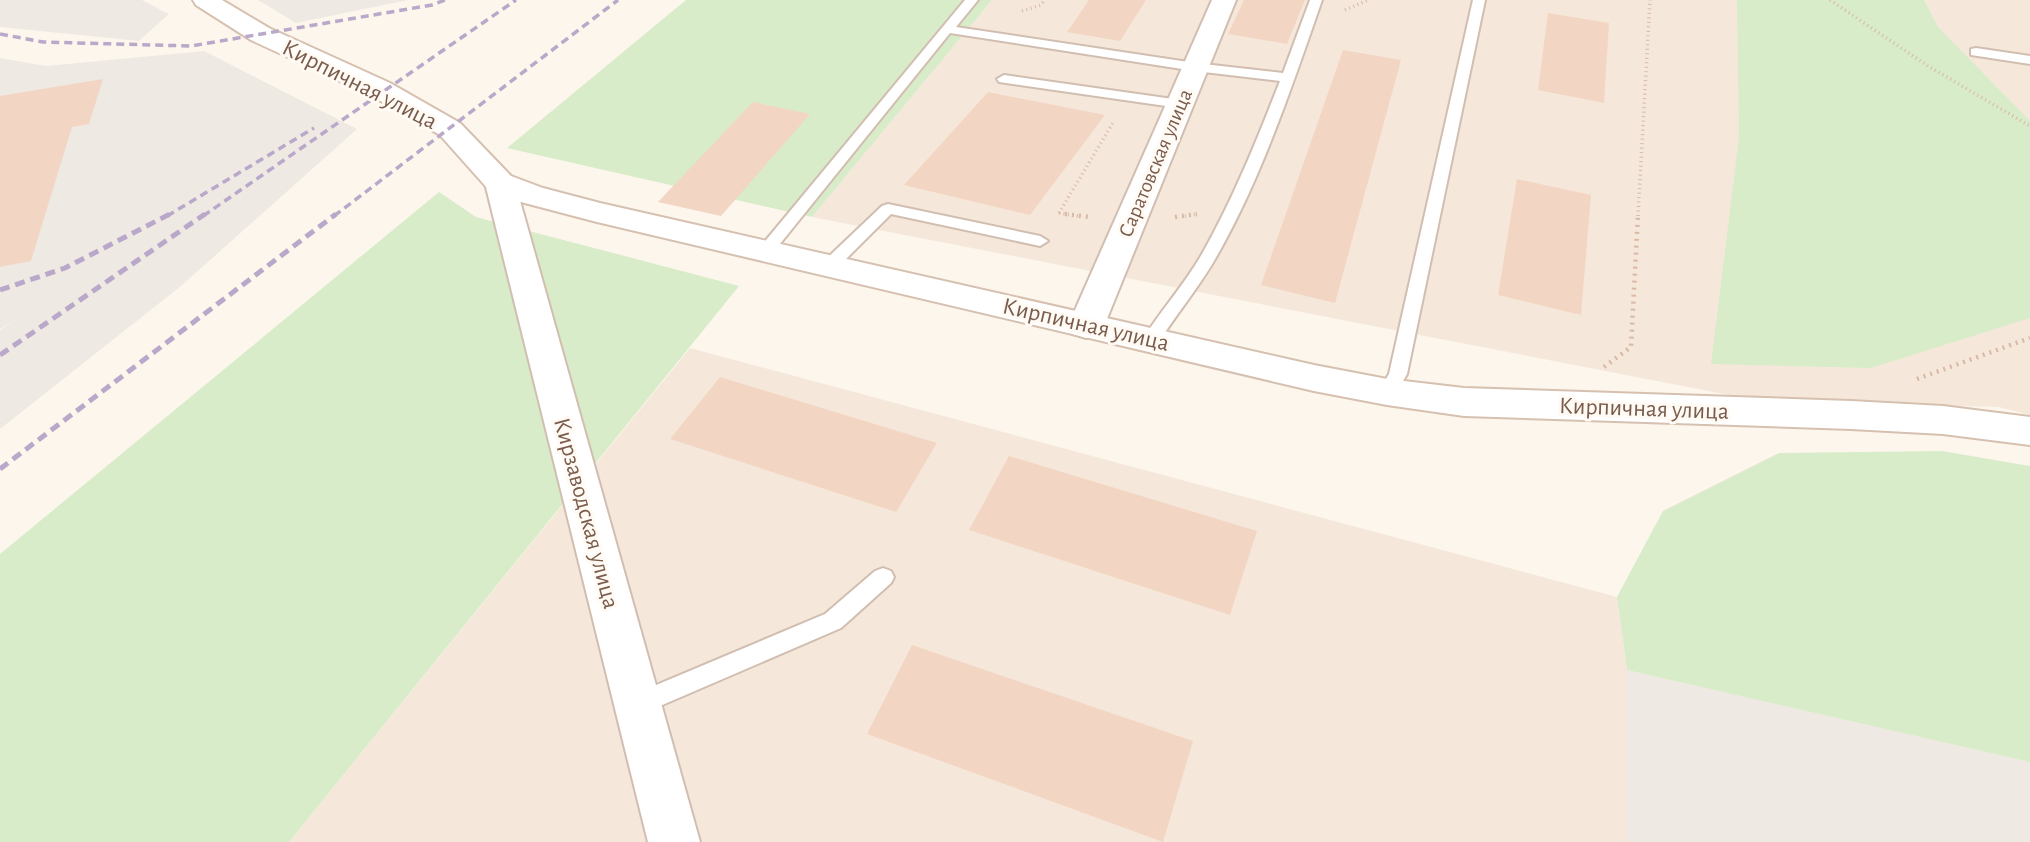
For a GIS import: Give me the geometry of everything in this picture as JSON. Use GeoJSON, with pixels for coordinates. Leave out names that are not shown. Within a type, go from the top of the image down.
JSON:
{"type":"FeatureCollection","features":[{"type":"Feature","properties":{"kind":"street","name":"Кирпичная улица"},"geometry":{"type":"LineString","coordinates":[[205,0],[260,34],[380,89],[450,129],[500,183],[532,195],[765,251],[1086,326],[1387,392],[1464,402],[1943,420],[2030,431]]}},
{"type":"Feature","properties":{"kind":"street","name":"Саратовская улица"},"geometry":{"type":"LineString","coordinates":[[1086,326],[1224,0]]}},
{"type":"Feature","properties":{"kind":"street","name":"Кирзаводская улица"},"geometry":{"type":"LineString","coordinates":[[500,183],[674,842]]}},
{"type":"Feature","properties":{"kind":"lane"},"geometry":{"type":"LineString","coordinates":[[765,251],[972,0]]}},
{"type":"Feature","properties":{"kind":"lane"},"geometry":{"type":"LineString","coordinates":[[1152,339],[1166,314],[1209,257],[1257,154],[1316,0]]}},
{"type":"Feature","properties":{"kind":"lane"},"geometry":{"type":"LineString","coordinates":[[1387,392],[1398,374],[1479,0]]}},
{"type":"Feature","properties":{"kind":"lane"},"geometry":{"type":"LineString","coordinates":[[947,29],[1195,67],[1287,78]]}},
{"type":"Feature","properties":{"kind":"lane"},"geometry":{"type":"LineString","coordinates":[[1976,52],[2030,60]]}},
{"type":"Feature","properties":{"kind":"lane"},"geometry":{"type":"LineString","coordinates":[[1004,79],[1180,104]]}},
{"type":"Feature","properties":{"kind":"lane"},"geometry":{"type":"LineString","coordinates":[[830,266],[888,209],[1040,241]]}},
{"type":"Feature","properties":{"kind":"lane"},"geometry":{"type":"LineString","coordinates":[[638,704],[833,621],[883,577]]}},
{"type":"Feature","properties":{"kind":"path"},"geometry":{"type":"LineString","coordinates":[[1602,369],[1631,347],[1650,0]]}},
{"type":"Feature","properties":{"kind":"path"},"geometry":{"type":"LineString","coordinates":[[1830,0],[1928,66],[2030,126]]}},
{"type":"Feature","properties":{"kind":"path"},"geometry":{"type":"LineString","coordinates":[[1040,241],[1129,97]]}},
{"type":"Feature","properties":{"kind":"path"},"geometry":{"type":"LineString","coordinates":[[1906,383],[2030,338]]}},
{"type":"Feature","properties":{"kind":"shaded area"},"geometry":{"type":"Polygon","coordinates":[[[0,0],[142,0],[169,14],[139,41],[0,27],[0,0]]]}},
{"type":"Feature","properties":{"kind":"shaded area"},"geometry":{"type":"Polygon","coordinates":[[[258,0],[408,0],[296,23],[258,0]]]}},
{"type":"Feature","properties":{"kind":"shaded area"},"geometry":{"type":"Polygon","coordinates":[[[992,0],[2030,0],[2030,415],[1999,407],[1760,401],[812,217],[992,0]]]}},
{"type":"Feature","properties":{"kind":"shaded area"},"geometry":{"type":"Polygon","coordinates":[[[204,51],[357,129],[181,286],[0,429],[0,330],[17,319],[0,329],[0,58],[46,66],[204,51]]]}},
{"type":"Feature","properties":{"kind":"shaded area"},"geometry":{"type":"Polygon","coordinates":[[[690,348],[1617,597],[1627,670],[2030,762],[2030,842],[289,842],[690,348]]]}},
{"type":"Feature","properties":{"kind":"shaded area"},"geometry":{"type":"Polygon","coordinates":[[[1627,670],[2030,762],[2030,842],[1627,842],[1627,670]]]}},
{"type":"Feature","properties":{"kind":"green space"},"geometry":{"type":"Polygon","coordinates":[[[686,0],[992,0],[812,217],[507,148],[686,0]]]}},
{"type":"Feature","properties":{"kind":"green space"},"geometry":{"type":"Polygon","coordinates":[[[1737,0],[1924,0],[1938,27],[2030,121],[2030,318],[1871,368],[1711,364],[1739,137],[1737,0]]]}},
{"type":"Feature","properties":{"kind":"green space"},"geometry":{"type":"Polygon","coordinates":[[[439,192],[476,217],[739,286],[289,842],[0,842],[0,554],[439,192]]]}},
{"type":"Feature","properties":{"kind":"green space"},"geometry":{"type":"Polygon","coordinates":[[[1942,451],[2030,466],[2030,762],[1627,670],[1617,597],[1663,511],[1779,453],[1942,451]]]}},
{"type":"Feature","properties":{"kind":"building"},"geometry":{"type":"Polygon","coordinates":[[[1089,0],[1146,0],[1120,41],[1067,32],[1089,0]]]}},
{"type":"Feature","properties":{"kind":"building"},"geometry":{"type":"Polygon","coordinates":[[[1244,0],[1305,0],[1287,44],[1228,34],[1244,0]]]}},
{"type":"Feature","properties":{"kind":"building"},"geometry":{"type":"Polygon","coordinates":[[[1548,13],[1609,23],[1604,103],[1538,90],[1548,13]]]}},
{"type":"Feature","properties":{"kind":"building"},"geometry":{"type":"Polygon","coordinates":[[[1343,50],[1401,60],[1335,303],[1261,285],[1343,50]]]}},
{"type":"Feature","properties":{"kind":"building"},"geometry":{"type":"Polygon","coordinates":[[[103,79],[89,124],[72,127],[31,261],[0,267],[0,96],[103,79]]]}},
{"type":"Feature","properties":{"kind":"building"},"geometry":{"type":"Polygon","coordinates":[[[988,92],[1105,115],[1030,215],[904,185],[988,92]]]}},
{"type":"Feature","properties":{"kind":"building"},"geometry":{"type":"Polygon","coordinates":[[[753,102],[810,114],[721,216],[658,202],[753,102]]]}},
{"type":"Feature","properties":{"kind":"building"},"geometry":{"type":"Polygon","coordinates":[[[1517,179],[1591,195],[1581,315],[1498,295],[1517,179]]]}},
{"type":"Feature","properties":{"kind":"building"},"geometry":{"type":"Polygon","coordinates":[[[720,377],[937,443],[896,512],[670,439],[720,377]]]}},
{"type":"Feature","properties":{"kind":"building"},"geometry":{"type":"Polygon","coordinates":[[[1009,456],[1257,531],[1230,615],[969,530],[1009,456]]]}},
{"type":"Feature","properties":{"kind":"building"},"geometry":{"type":"Polygon","coordinates":[[[912,645],[1193,741],[1163,842],[867,734],[912,645]]]}},
{"type":"Feature","properties":{"kind":"railway"},"geometry":{"type":"LineString","coordinates":[[0,34],[43,42],[191,46],[432,5],[445,0]]}},
{"type":"Feature","properties":{"kind":"railway"},"geometry":{"type":"LineString","coordinates":[[203,216],[516,0]]}},
{"type":"Feature","properties":{"kind":"railway"},"geometry":{"type":"LineString","coordinates":[[334,216],[618,0]]}},
{"type":"Feature","properties":{"kind":"railway"},"geometry":{"type":"LineString","coordinates":[[167,216],[314,128]]}},
{"type":"Feature","properties":{"kind":"railway"},"geometry":{"type":"LineString","coordinates":[[0,290],[65,268],[170,214]]}},
{"type":"Feature","properties":{"kind":"railway"},"geometry":{"type":"LineString","coordinates":[[0,355],[205,214]]}},
{"type":"Feature","properties":{"kind":"railway"},"geometry":{"type":"LineString","coordinates":[[0,469],[336,214]]}}]}
